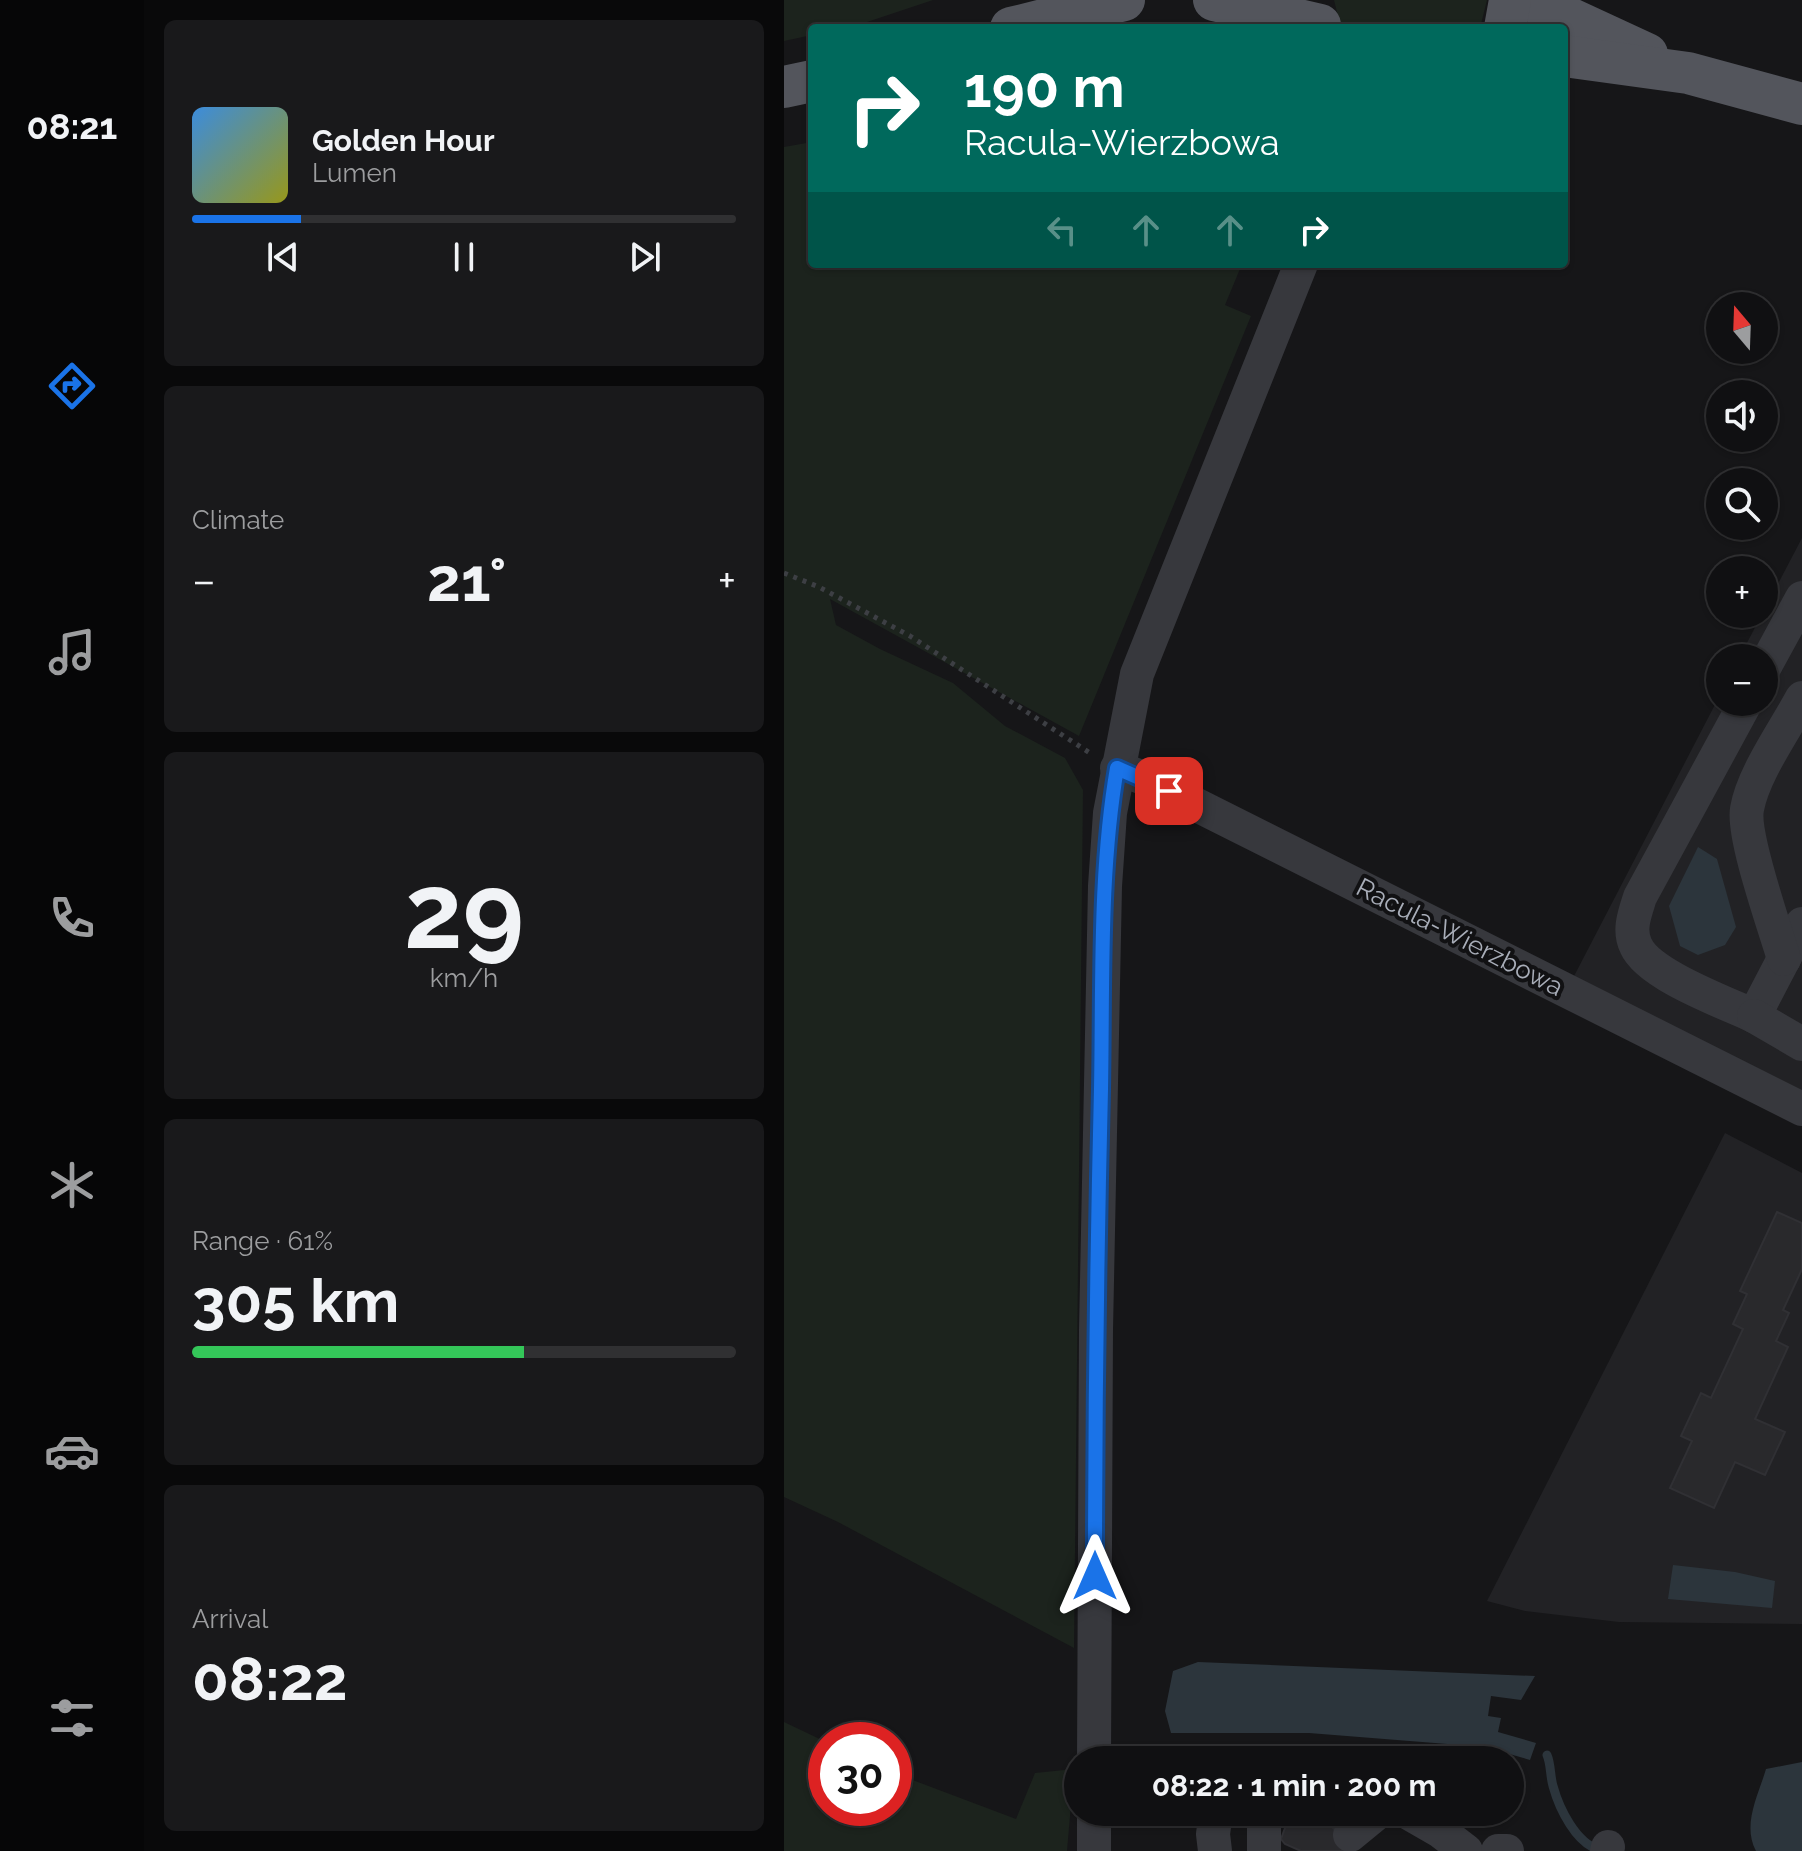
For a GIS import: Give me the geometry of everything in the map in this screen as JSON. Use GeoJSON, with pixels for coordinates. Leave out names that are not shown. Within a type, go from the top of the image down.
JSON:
{"type":"FeatureCollection","features":[{"type":"Feature","properties":{"kind":"main road"},"geometry":{"type":"LineString","coordinates":[[1027,24],[1124,0]]}},
{"type":"Feature","properties":{"kind":"main road"},"geometry":{"type":"LineString","coordinates":[[1214,0],[1319,18]]}},
{"type":"Feature","properties":{"kind":"main road"},"geometry":{"type":"LineString","coordinates":[[1506,24],[1510,0]]}},
{"type":"Feature","properties":{"kind":"main road"},"geometry":{"type":"LineString","coordinates":[[1530,0],[1688,73]]}},
{"type":"Feature","properties":{"kind":"main road"},"geometry":{"type":"LineString","coordinates":[[1568,57],[1688,73],[1802,104]]}},
{"type":"Feature","properties":{"kind":"main road"},"geometry":{"type":"LineString","coordinates":[[784,87],[808,82]]}},
{"type":"Feature","properties":{"kind":"street"},"geometry":{"type":"LineString","coordinates":[[1094,1746],[1096,1346],[1104,918],[1110,813],[1137,674],[1299,268]]}},
{"type":"Feature","properties":{"kind":"street"},"geometry":{"type":"LineString","coordinates":[[1777,644],[1802,598]]}},
{"type":"Feature","properties":{"kind":"street"},"geometry":{"type":"LineString","coordinates":[[1784,959],[1749,841],[1746,810],[1759,777],[1802,698]]}},
{"type":"Feature","properties":{"kind":"street"},"geometry":{"type":"LineString","coordinates":[[1738,716],[1640,897],[1632,921],[1635,946],[1653,968],[1754,1016],[1802,1044]]}},
{"type":"Feature","properties":{"kind":"street","name":"Racula-Wierzbowa"},"geometry":{"type":"LineString","coordinates":[[1117,768],[1141,777],[1802,1109]]}},
{"type":"Feature","properties":{"kind":"street"},"geometry":{"type":"LineString","coordinates":[[1754,1016],[1802,924]]}},
{"type":"Feature","properties":{"kind":"street"},"geometry":{"type":"LineString","coordinates":[[1094,1826],[1094,1851]]}},
{"type":"Feature","properties":{"kind":"street"},"geometry":{"type":"LineString","coordinates":[[1214,1826],[1215,1851]]}},
{"type":"Feature","properties":{"kind":"street"},"geometry":{"type":"LineString","coordinates":[[1264,1826],[1264,1851]]}},
{"type":"Feature","properties":{"kind":"street"},"geometry":{"type":"LineString","coordinates":[[1350,1835],[1361,1826]]}},
{"type":"Feature","properties":{"kind":"street"},"geometry":{"type":"LineString","coordinates":[[1431,1826],[1466,1851]]}},
{"type":"Feature","properties":{"kind":"street"},"geometry":{"type":"LineString","coordinates":[[1498,1851],[1507,1851]]}},
{"type":"Feature","properties":{"kind":"path"},"geometry":{"type":"LineString","coordinates":[[784,573],[819,587],[910,636],[1059,734],[1117,768]]}},
{"type":"Feature","properties":{"kind":"shaded area"},"geometry":{"type":"Polygon","coordinates":[[[784,0],[933,0],[861,24],[808,24],[808,36],[784,41],[784,0]]]}},
{"type":"Feature","properties":{"kind":"shaded area"},"geometry":{"type":"Polygon","coordinates":[[[1334,0],[1487,0],[1481,24],[1340,24],[1334,0]]]}},
{"type":"Feature","properties":{"kind":"shaded area"},"geometry":{"type":"Polygon","coordinates":[[[808,143],[808,268],[1240,268],[1225,305],[1251,316],[1079,736],[830,599],[836,625],[953,683],[1005,726],[1065,758],[1083,790],[1074,1648],[838,1522],[784,1497],[784,147],[808,143]]]}},
{"type":"Feature","properties":{"kind":"shaded area"},"geometry":{"type":"Polygon","coordinates":[[[1802,538],[1802,1098],[1572,980],[1709,716],[1778,716],[1778,644],[1746,644],[1755,628],[1778,628],[1778,584],[1802,538]]]}},
{"type":"Feature","properties":{"kind":"shaded area"},"geometry":{"type":"Polygon","coordinates":[[[1698,847],[1717,859],[1736,927],[1725,945],[1698,955],[1680,946],[1669,906],[1698,847]]]}},
{"type":"Feature","properties":{"kind":"shaded area"},"geometry":{"type":"Polygon","coordinates":[[[1725,1133],[1802,1173],[1802,1624],[1619,1622],[1525,1611],[1487,1601],[1725,1133]]]}},
{"type":"Feature","properties":{"kind":"shaded area"},"geometry":{"type":"Polygon","coordinates":[[[1673,1565],[1735,1572],[1775,1581],[1772,1608],[1668,1599],[1673,1565]]]}},
{"type":"Feature","properties":{"kind":"shaded area"},"geometry":{"type":"Polygon","coordinates":[[[1198,1662],[1535,1676],[1521,1700],[1491,1696],[1488,1716],[1501,1718],[1498,1732],[1536,1743],[1530,1760],[1524,1758],[1524,1746],[1472,1746],[1309,1733],[1171,1733],[1165,1711],[1173,1671],[1198,1662]]]}},
{"type":"Feature","properties":{"kind":"shaded area"},"geometry":{"type":"Polygon","coordinates":[[[784,1722],[808,1733],[808,1826],[912,1826],[912,1780],[1016,1819],[1035,1773],[1064,1770],[1064,1826],[1069,1826],[1067,1851],[784,1851],[784,1722]]]}},
{"type":"Feature","properties":{"kind":"shaded area"},"geometry":{"type":"Polygon","coordinates":[[[1802,1762],[1802,1851],[1756,1851],[1751,1821],[1766,1769],[1802,1762]]]}},
{"type":"Feature","properties":{"kind":"building"},"geometry":{"type":"Polygon","coordinates":[[[1777,1212],[1802,1223],[1802,1269],[1783,1310],[1789,1313],[1776,1341],[1788,1347],[1755,1419],[1785,1432],[1765,1475],[1735,1462],[1714,1508],[1670,1488],[1692,1441],[1681,1436],[1701,1393],[1711,1398],[1743,1329],[1733,1324],[1747,1294],[1740,1291],[1777,1212]]]}},
{"type":"Feature","properties":{"kind":"building"},"geometry":{"type":"Polygon","coordinates":[[[1286,1826],[1331,1826],[1351,1848],[1347,1851],[1301,1851],[1281,1839],[1286,1826]]]}},
{"type":"Feature","properties":{"kind":"waterway"},"geometry":{"type":"LineString","coordinates":[[1547,1755],[1553,1786],[1564,1814],[1583,1841],[1600,1850]]}},
{"type":"Feature","properties":{"kind":"route"},"geometry":{"type":"LineString","coordinates":[[1095,1576],[1096,1330],[1105,886],[1110,813],[1117,768],[1169,791]]}}]}
